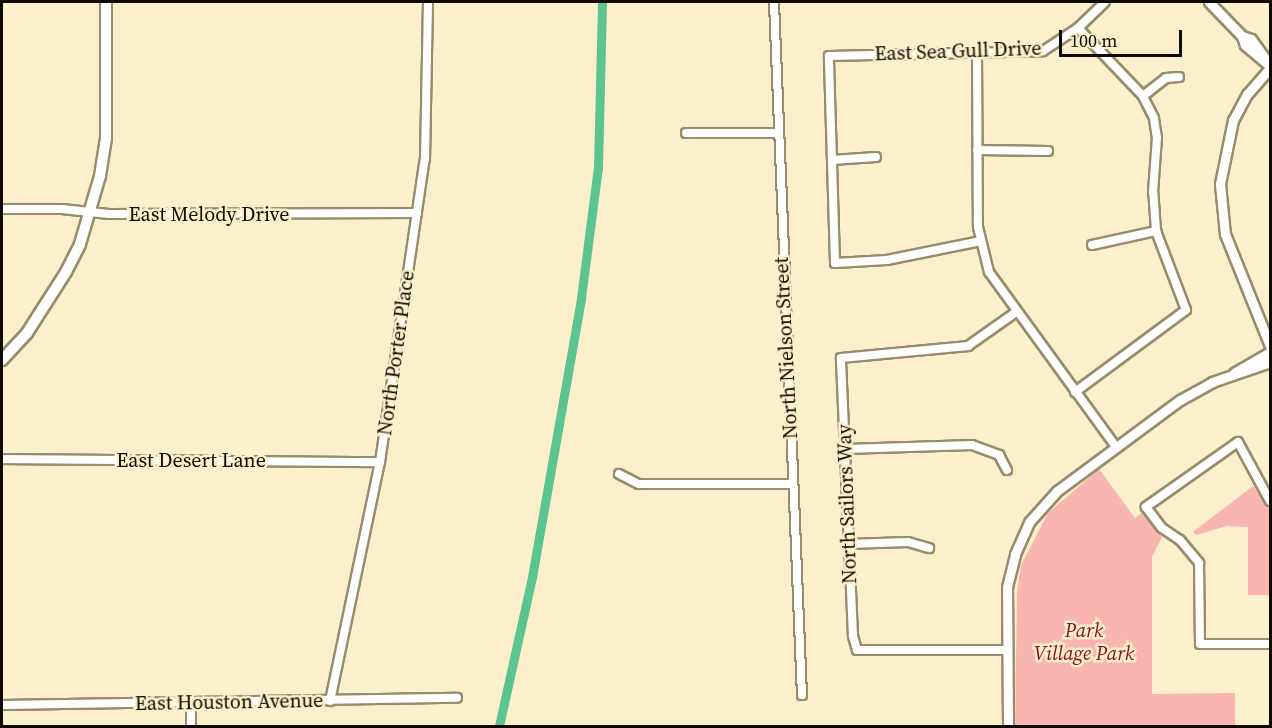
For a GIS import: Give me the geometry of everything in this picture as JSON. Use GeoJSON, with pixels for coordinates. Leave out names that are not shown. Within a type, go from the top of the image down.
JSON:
{"type":"FeatureCollection","features":[{"type":"Feature","properties":{"kind":"main road"},"geometry":{"type":"LineString","coordinates":[[2,360],[50,301],[80,244],[89,213],[106,137],[105,2]]}},
{"type":"Feature","properties":{"kind":"street","name":"North Porter Place"},"geometry":{"type":"LineString","coordinates":[[330,701],[380,462],[417,213],[428,106],[428,2]]}},
{"type":"Feature","properties":{"kind":"street","name":"North Nielson Street"},"geometry":{"type":"LineString","coordinates":[[774,2],[776,133],[802,695]]}},
{"type":"Feature","properties":{"kind":"street","name":"East Sea Gull Drive"},"geometry":{"type":"LineString","coordinates":[[832,160],[829,56],[1043,51],[1078,28],[1105,2]]}},
{"type":"Feature","properties":{"kind":"street"},"geometry":{"type":"LineString","coordinates":[[1209,2],[1242,36],[1245,45],[1270,66],[1247,94],[1233,120],[1220,184],[1225,234],[1270,346]]}},
{"type":"Feature","properties":{"kind":"street"},"geometry":{"type":"LineString","coordinates":[[1075,392],[1186,310],[1156,231],[1153,168],[1157,138],[1155,118],[1143,96],[1078,28]]}},
{"type":"Feature","properties":{"kind":"street"},"geometry":{"type":"LineString","coordinates":[[977,52],[977,150],[981,241],[989,272],[1116,447]]}},
{"type":"Feature","properties":{"kind":"street"},"geometry":{"type":"LineString","coordinates":[[1143,96],[1166,78],[1179,77]]}},
{"type":"Feature","properties":{"kind":"street"},"geometry":{"type":"LineString","coordinates":[[686,133],[776,133]]}},
{"type":"Feature","properties":{"kind":"street"},"geometry":{"type":"LineString","coordinates":[[977,150],[1048,151]]}},
{"type":"Feature","properties":{"kind":"street"},"geometry":{"type":"LineString","coordinates":[[876,157],[832,160],[835,263],[887,260],[981,241]]}},
{"type":"Feature","properties":{"kind":"street","name":"East Melody Drive"},"geometry":{"type":"LineString","coordinates":[[2,209],[62,208],[89,213],[417,213]]}},
{"type":"Feature","properties":{"kind":"street"},"geometry":{"type":"LineString","coordinates":[[1092,245],[1156,231]]}},
{"type":"Feature","properties":{"kind":"street","name":"North Sailors Way"},"geometry":{"type":"LineString","coordinates":[[1006,650],[857,651],[853,636],[848,544],[842,358],[968,346],[1016,312]]}},
{"type":"Feature","properties":{"kind":"street"},"geometry":{"type":"LineString","coordinates":[[1008,726],[1007,587],[1015,554],[1030,521],[1057,491],[1189,394],[1234,373],[1270,352]]}},
{"type":"Feature","properties":{"kind":"street"},"geometry":{"type":"LineString","coordinates":[[1234,373],[1246,373],[1270,362]]}},
{"type":"Feature","properties":{"kind":"street"},"geometry":{"type":"LineString","coordinates":[[1270,501],[1238,442],[1146,507],[1162,528],[1180,540],[1199,563],[1200,644],[1270,644]]}},
{"type":"Feature","properties":{"kind":"street"},"geometry":{"type":"LineString","coordinates":[[845,449],[972,445],[999,455],[1007,470]]}},
{"type":"Feature","properties":{"kind":"street","name":"East Desert Lane"},"geometry":{"type":"LineString","coordinates":[[2,459],[380,462]]}},
{"type":"Feature","properties":{"kind":"street"},"geometry":{"type":"LineString","coordinates":[[619,474],[639,484],[792,484]]}},
{"type":"Feature","properties":{"kind":"street"},"geometry":{"type":"LineString","coordinates":[[848,544],[908,542],[929,548]]}},
{"type":"Feature","properties":{"kind":"street","name":"East Houston Avenue"},"geometry":{"type":"LineString","coordinates":[[2,705],[330,701],[344,697],[457,698]]}},
{"type":"Feature","properties":{"kind":"street"},"geometry":{"type":"LineString","coordinates":[[191,704],[191,726]]}},
{"type":"Feature","properties":{"kind":"green space","name":"Park Village Park"},"geometry":{"type":"Polygon","coordinates":[[[1099,469],[1135,518],[1143,512],[1162,537],[1152,557],[1152,694],[1235,693],[1235,726],[1015,726],[1017,591],[1021,565],[1048,513],[1099,469]]]}},
{"type":"Feature","properties":{"kind":"green space"},"geometry":{"type":"Polygon","coordinates":[[[1253,486],[1270,507],[1270,595],[1248,595],[1248,527],[1227,526],[1196,535],[1193,532],[1253,486]]]}},
{"type":"Feature","properties":{"kind":"waterway"},"geometry":{"type":"LineString","coordinates":[[499,726],[532,577],[581,298],[598,167],[602,2]]}}]}
